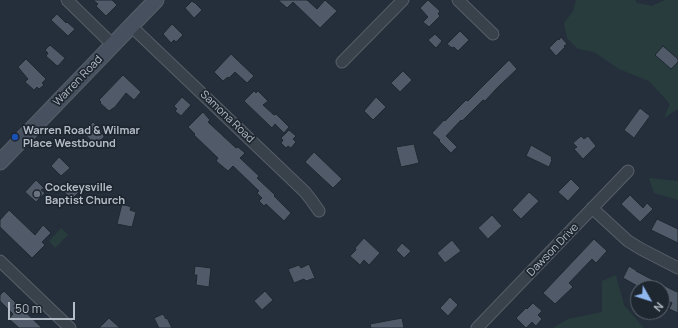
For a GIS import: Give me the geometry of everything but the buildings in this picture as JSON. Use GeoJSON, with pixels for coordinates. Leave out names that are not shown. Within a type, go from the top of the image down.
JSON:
{"type":"FeatureCollection","features":[{"type":"Feature","properties":{"kind":"street"},"geometry":{"type":"LineString","coordinates":[[67,0],[113,45]]}},
{"type":"Feature","properties":{"kind":"street","name":"Warren Road"},"geometry":{"type":"LineString","coordinates":[[0,162],[156,0]]}},
{"type":"Feature","properties":{"kind":"street"},"geometry":{"type":"LineString","coordinates":[[342,62],[403,0]]}},
{"type":"Feature","properties":{"kind":"street"},"geometry":{"type":"LineString","coordinates":[[458,0],[494,34]]}},
{"type":"Feature","properties":{"kind":"street","name":"Samona Road"},"geometry":{"type":"LineString","coordinates":[[131,26],[305,192],[319,212]]}},
{"type":"Feature","properties":{"kind":"street","name":"Dawson Drive"},"geometry":{"type":"LineString","coordinates":[[478,328],[628,171]]}},
{"type":"Feature","properties":{"kind":"street"},"geometry":{"type":"LineString","coordinates":[[592,208],[628,241],[678,268]]}},
{"type":"Feature","properties":{"kind":"street"},"geometry":{"type":"LineString","coordinates":[[0,261],[70,328]]}},
{"type":"Feature","properties":{"kind":"green space"},"geometry":{"type":"Polygon","coordinates":[[[576,0],[635,0],[637,3],[652,6],[665,0],[678,0],[678,109],[664,118],[670,104],[649,81],[619,69],[594,52],[578,49],[567,38],[564,23],[573,11],[576,0]]]}},
{"type":"Feature","properties":{"kind":"green space"},"geometry":{"type":"Polygon","coordinates":[[[649,178],[678,181],[678,200],[654,193],[649,178]]]}},
{"type":"Feature","properties":{"kind":"green space"},"geometry":{"type":"Polygon","coordinates":[[[61,228],[68,235],[55,248],[49,241],[61,228]]]}},
{"type":"Feature","properties":{"kind":"green space"},"geometry":{"type":"Polygon","coordinates":[[[616,275],[624,305],[630,312],[630,320],[637,320],[644,328],[553,328],[568,319],[602,312],[602,281],[616,275]]]}},
{"type":"Feature","properties":{"kind":"place","name":"Warren Road & Wilmar Place Westbound"},"geometry":{"type":"Point","coordinates":[15,137]}},
{"type":"Feature","properties":{"kind":"place","name":"Cockeysville Baptist Church"},"geometry":{"type":"Point","coordinates":[37,194]}}]}
